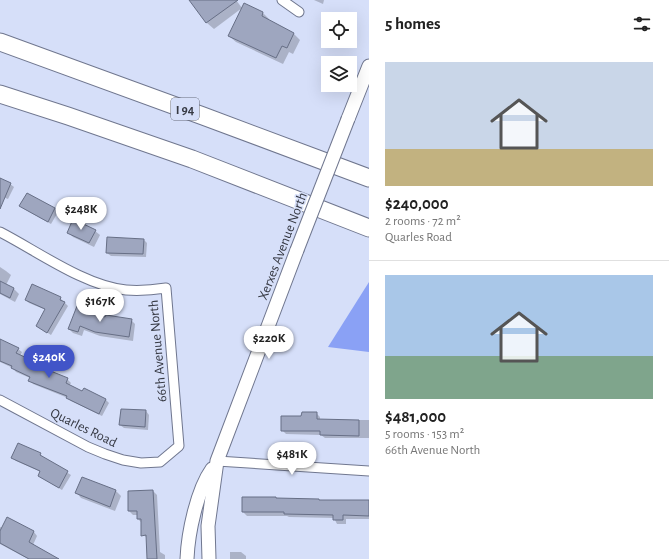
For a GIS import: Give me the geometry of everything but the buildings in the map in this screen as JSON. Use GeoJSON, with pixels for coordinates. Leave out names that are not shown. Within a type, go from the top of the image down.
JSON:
{"type":"FeatureCollection","features":[{"type":"Feature","properties":{"kind":"highway","name":"I 94"},"geometry":{"type":"LineString","coordinates":[[0,42],[369,178]]}},
{"type":"Feature","properties":{"kind":"highway"},"geometry":{"type":"LineString","coordinates":[[0,94],[192,159],[369,228]]}},
{"type":"Feature","properties":{"kind":"street"},"geometry":{"type":"LineString","coordinates":[[282,0],[299,12]]}},
{"type":"Feature","properties":{"kind":"street","name":"Xerxes Avenue North"},"geometry":{"type":"LineString","coordinates":[[209,559],[208,526],[217,461],[369,66]]}},
{"type":"Feature","properties":{"kind":"street","name":"66th Avenue North"},"geometry":{"type":"LineString","coordinates":[[0,232],[78,275],[101,284],[125,290],[166,288],[179,446]]}},
{"type":"Feature","properties":{"kind":"street","name":"Quarles Road"},"geometry":{"type":"LineString","coordinates":[[0,400],[88,447],[123,460],[141,463],[160,462],[179,446]]}},
{"type":"Feature","properties":{"kind":"street"},"geometry":{"type":"LineString","coordinates":[[217,461],[369,471]]}},
{"type":"Feature","properties":{"kind":"street","name":"Xerxes Avenue North"},"geometry":{"type":"LineString","coordinates":[[187,559],[194,518],[202,489],[208,474],[217,461]]}},
{"type":"Feature","properties":{"kind":"water"},"geometry":{"type":"Polygon","coordinates":[[[369,282],[369,352],[328,347],[369,282]]]}}]}
